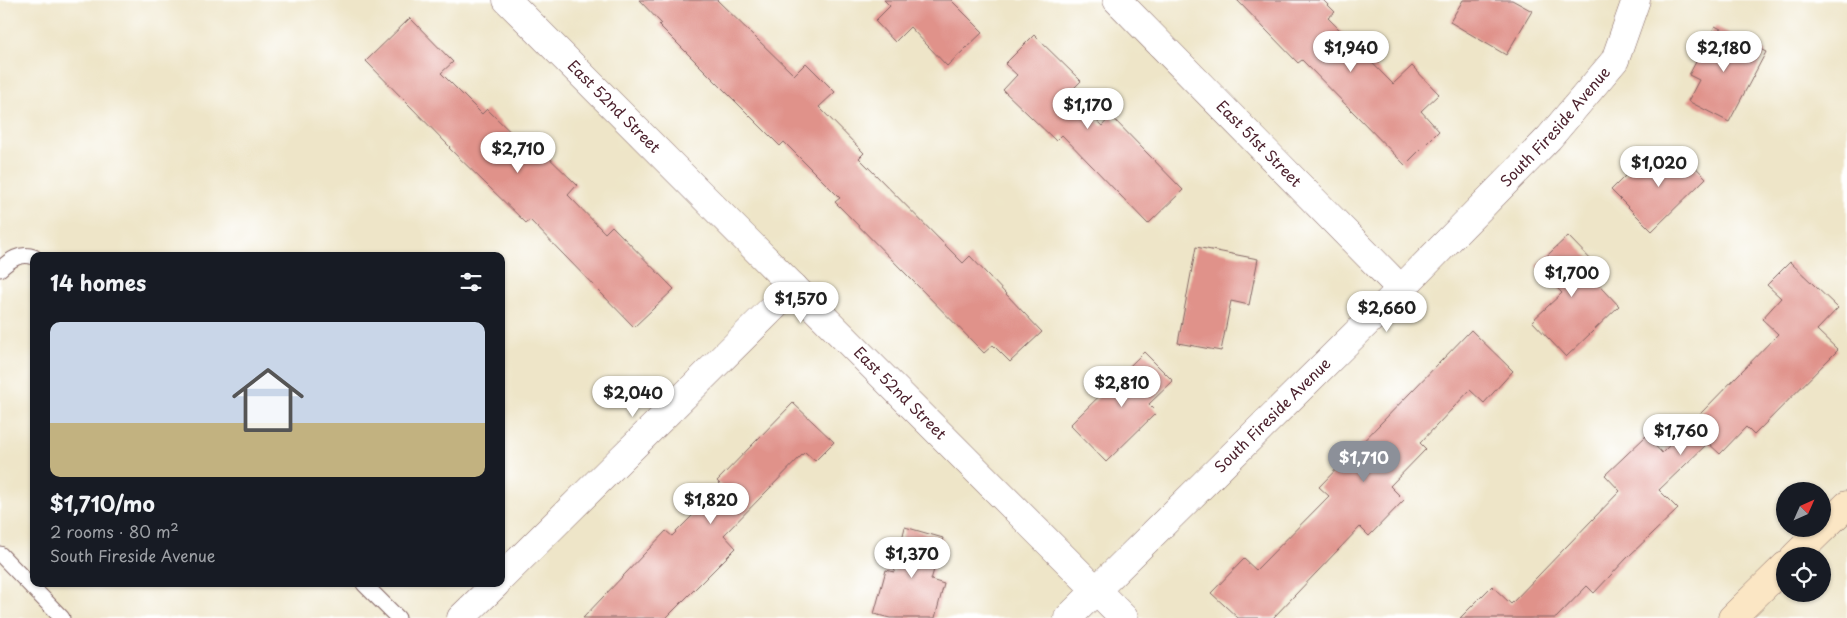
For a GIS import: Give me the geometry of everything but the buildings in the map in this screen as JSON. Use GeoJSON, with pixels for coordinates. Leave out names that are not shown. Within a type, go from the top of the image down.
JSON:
{"type":"FeatureCollection","features":[{"type":"Feature","properties":{"kind":"main road"},"geometry":{"type":"LineString","coordinates":[[1804,547],[1847,504]]}},
{"type":"Feature","properties":{"kind":"main road"},"geometry":{"type":"LineString","coordinates":[[1732,618],[1776,575]]}},
{"type":"Feature","properties":{"kind":"street","name":"East 52nd Street"},"geometry":{"type":"LineString","coordinates":[[508,0],[1124,618]]}},
{"type":"Feature","properties":{"kind":"street","name":"East 51st Street"},"geometry":{"type":"LineString","coordinates":[[1117,0],[1401,289]]}},
{"type":"Feature","properties":{"kind":"street","name":"South Fireside Avenue"},"geometry":{"type":"LineString","coordinates":[[1068,618],[1401,289],[1549,138],[1614,60],[1636,0]]}},
{"type":"Feature","properties":{"kind":"street"},"geometry":{"type":"LineString","coordinates":[[505,574],[794,287]]}},
{"type":"Feature","properties":{"kind":"street"},"geometry":{"type":"LineString","coordinates":[[461,618],[493,587]]}},
{"type":"Feature","properties":{"kind":"lane"},"geometry":{"type":"LineString","coordinates":[[0,269],[13,258],[30,256]]}},
{"type":"Feature","properties":{"kind":"lane"},"geometry":{"type":"LineString","coordinates":[[0,554],[30,585]]}},
{"type":"Feature","properties":{"kind":"lane"},"geometry":{"type":"LineString","coordinates":[[32,587],[62,618]]}},
{"type":"Feature","properties":{"kind":"lane"},"geometry":{"type":"LineString","coordinates":[[367,587],[398,618]]}}]}
